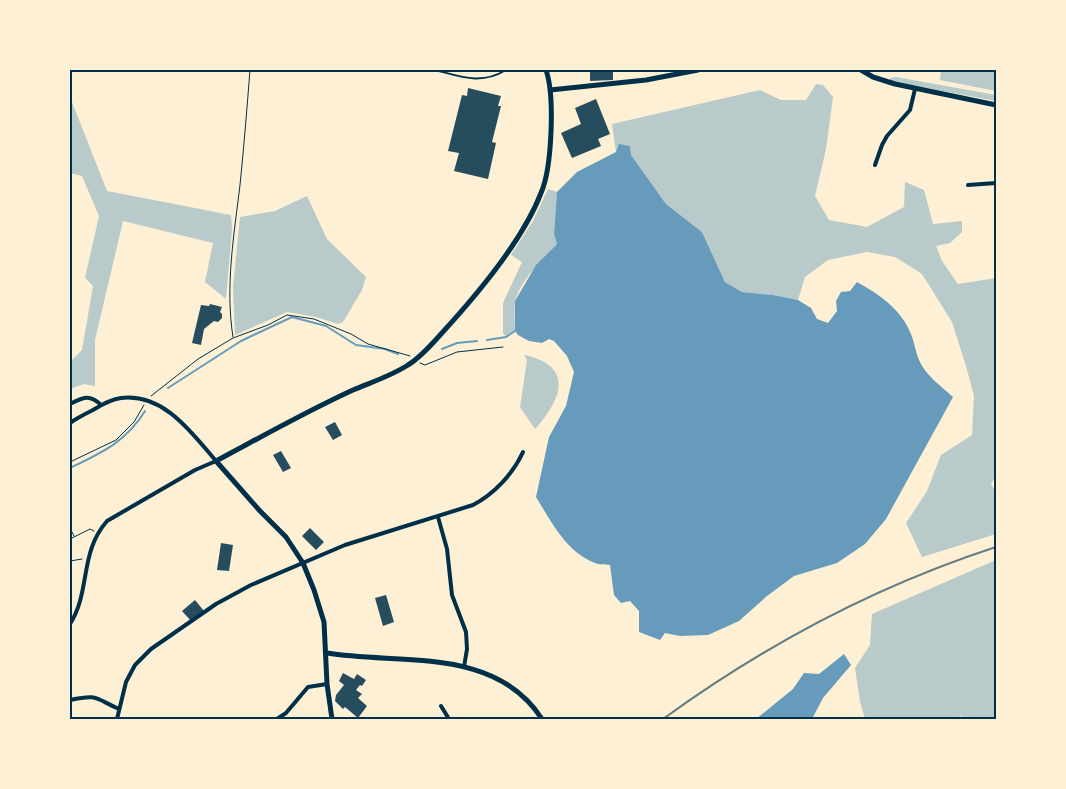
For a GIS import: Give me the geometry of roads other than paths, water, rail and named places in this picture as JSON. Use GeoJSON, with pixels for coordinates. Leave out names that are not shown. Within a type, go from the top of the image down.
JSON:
{"type":"FeatureCollection","features":[{"type":"Feature","properties":{"kind":"street"},"geometry":{"type":"LineString","coordinates":[[70,624],[79,610],[87,558],[97,532],[106,521],[195,470],[353,390],[382,379],[415,360],[466,308],[510,248],[542,192],[547,169],[550,139],[550,90],[546,70]]}},
{"type":"Feature","properties":{"kind":"street"},"geometry":{"type":"LineString","coordinates":[[550,90],[646,80],[698,70]]}},
{"type":"Feature","properties":{"kind":"street"},"geometry":{"type":"LineString","coordinates":[[861,70],[883,81],[996,105]]}},
{"type":"Feature","properties":{"kind":"street"},"geometry":{"type":"LineString","coordinates":[[875,165],[887,136],[910,110],[915,88]]}},
{"type":"Feature","properties":{"kind":"street"},"geometry":{"type":"LineString","coordinates":[[968,185],[996,183]]}},
{"type":"Feature","properties":{"kind":"street"},"geometry":{"type":"LineString","coordinates":[[70,404],[87,398],[95,399],[101,406]]}},
{"type":"Feature","properties":{"kind":"street"},"geometry":{"type":"LineString","coordinates":[[70,423],[119,398],[146,400],[173,414],[187,427],[260,511],[286,537],[303,563],[324,622],[327,684],[332,719]]}},
{"type":"Feature","properties":{"kind":"street"},"geometry":{"type":"LineString","coordinates":[[117,719],[126,682],[135,665],[151,649],[220,602],[251,585],[345,545],[474,505],[487,498],[506,477],[523,452]]}},
{"type":"Feature","properties":{"kind":"street"},"geometry":{"type":"LineString","coordinates":[[438,517],[447,549],[452,594],[466,632],[467,649],[464,666]]}},
{"type":"Feature","properties":{"kind":"street"},"geometry":{"type":"LineString","coordinates":[[327,653],[422,660],[480,670],[507,683],[532,705],[542,719]]}},
{"type":"Feature","properties":{"kind":"street"},"geometry":{"type":"LineString","coordinates":[[277,719],[286,713],[308,687],[327,684]]}},
{"type":"Feature","properties":{"kind":"street"},"geometry":{"type":"LineString","coordinates":[[70,700],[97,697],[119,709]]}},
{"type":"Feature","properties":{"kind":"street"},"geometry":{"type":"LineString","coordinates":[[441,706],[449,719]]}},
{"type":"Feature","properties":{"kind":"lane"},"geometry":{"type":"LineString","coordinates":[[435,70],[474,79],[490,78],[506,70]]}},
{"type":"Feature","properties":{"kind":"water"},"geometry":{"type":"Polygon","coordinates":[[[619,144],[630,146],[631,155],[666,204],[702,232],[725,282],[742,292],[798,300],[811,308],[817,319],[828,323],[837,311],[836,301],[841,292],[850,291],[857,282],[882,298],[902,317],[911,334],[924,369],[953,397],[886,519],[865,544],[837,563],[794,576],[767,596],[739,621],[708,635],[680,636],[665,633],[660,640],[639,632],[639,611],[630,601],[621,603],[614,595],[610,565],[598,564],[585,558],[568,544],[560,535],[536,497],[549,437],[566,406],[574,372],[567,356],[554,341],[549,339],[542,343],[529,341],[518,335],[515,331],[515,301],[536,265],[557,244],[554,234],[557,192],[577,172],[616,152],[619,144]]]}},
{"type":"Feature","properties":{"kind":"water"},"geometry":{"type":"Polygon","coordinates":[[[844,654],[851,665],[823,698],[812,719],[756,719],[793,689],[804,673],[819,674],[844,654]]]}},
{"type":"Feature","properties":{"kind":"waterway"},"geometry":{"type":"LineString","coordinates":[[168,388],[241,341],[292,317],[326,326],[356,345],[385,349],[398,354]]}},
{"type":"Feature","properties":{"kind":"waterway"},"geometry":{"type":"LineString","coordinates":[[487,340],[506,337],[515,331]]}},
{"type":"Feature","properties":{"kind":"waterway"},"geometry":{"type":"LineString","coordinates":[[442,349],[457,343],[477,341]]}},
{"type":"Feature","properties":{"kind":"waterway"},"geometry":{"type":"LineString","coordinates":[[70,468],[112,446],[130,431],[145,411]]}},
{"type":"Feature","properties":{"kind":"railway"},"geometry":{"type":"LineString","coordinates":[[663,719],[741,666],[823,620],[908,580],[996,547]]}}]}
